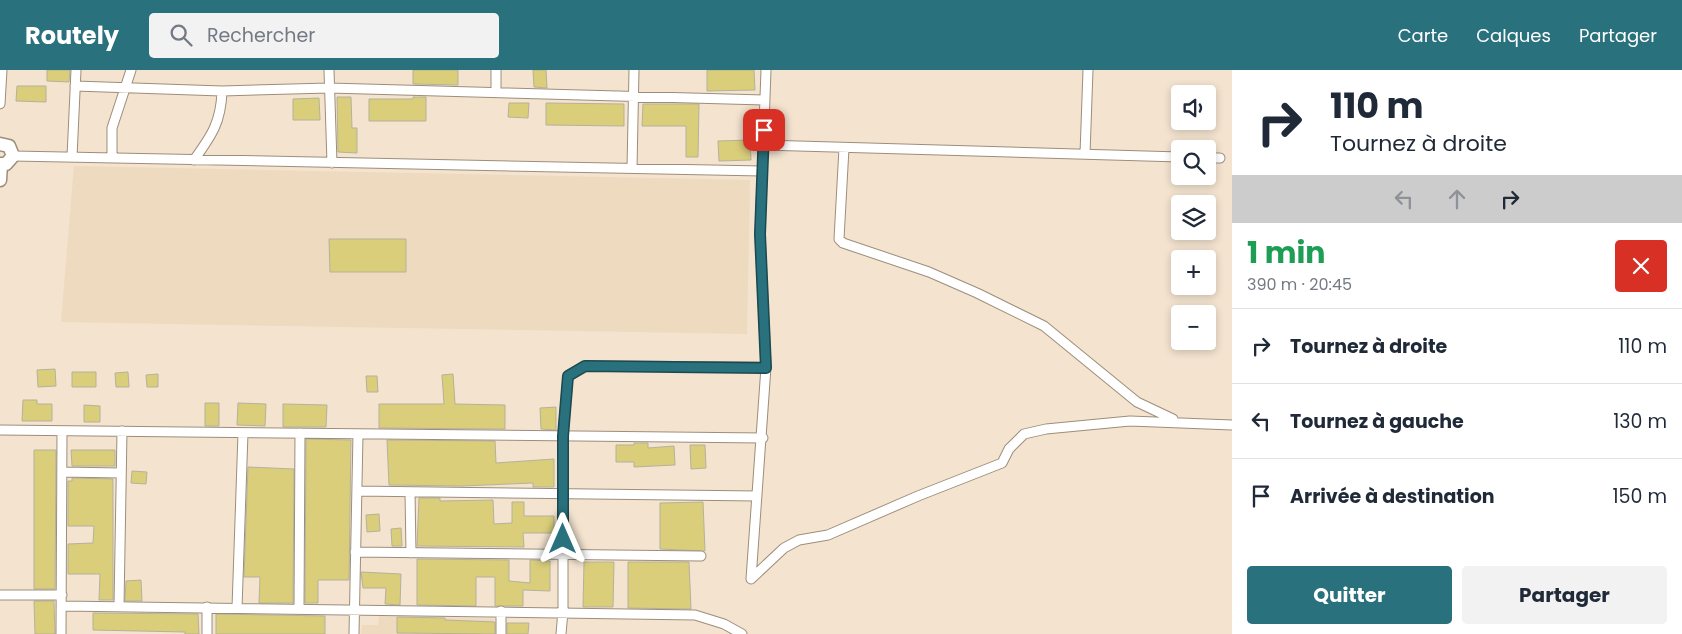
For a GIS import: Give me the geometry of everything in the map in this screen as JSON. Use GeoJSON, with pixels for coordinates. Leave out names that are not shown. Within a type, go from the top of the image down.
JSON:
{"type":"FeatureCollection","features":[{"type":"Feature","properties":{"kind":"street"},"geometry":{"type":"LineString","coordinates":[[0,104],[2,70]]}},
{"type":"Feature","properties":{"kind":"street"},"geometry":{"type":"LineString","coordinates":[[72,157],[76,70]]}},
{"type":"Feature","properties":{"kind":"street"},"geometry":{"type":"LineString","coordinates":[[112,158],[112,128],[131,70]]}},
{"type":"Feature","properties":{"kind":"street"},"geometry":{"type":"LineString","coordinates":[[329,70],[332,163]]}},
{"type":"Feature","properties":{"kind":"street"},"geometry":{"type":"LineString","coordinates":[[496,70],[496,92]]}},
{"type":"Feature","properties":{"kind":"street"},"geometry":{"type":"LineString","coordinates":[[632,168],[634,70]]}},
{"type":"Feature","properties":{"kind":"street"},"geometry":{"type":"LineString","coordinates":[[766,70],[760,234],[766,368],[763,438],[751,579],[784,548],[799,540],[828,535],[918,496],[1002,464],[1008,449],[1024,434],[1064,426],[1130,421],[1232,425]]}},
{"type":"Feature","properties":{"kind":"street"},"geometry":{"type":"LineString","coordinates":[[1084,154],[1088,70]]}},
{"type":"Feature","properties":{"kind":"street"},"geometry":{"type":"LineString","coordinates":[[75,86],[222,91],[329,88],[765,100]]}},
{"type":"Feature","properties":{"kind":"street"},"geometry":{"type":"LineString","coordinates":[[194,160],[215,131],[222,109],[222,91]]}},
{"type":"Feature","properties":{"kind":"street"},"geometry":{"type":"LineString","coordinates":[[0,144],[9,146],[13,156]]}},
{"type":"Feature","properties":{"kind":"street"},"geometry":{"type":"LineString","coordinates":[[763,146],[1171,157]]}},
{"type":"Feature","properties":{"kind":"street"},"geometry":{"type":"LineString","coordinates":[[844,148],[839,239],[843,243],[929,272],[1044,326],[1137,402],[1180,422]]}},
{"type":"Feature","properties":{"kind":"street"},"geometry":{"type":"LineString","coordinates":[[0,180],[1,164],[6,164],[13,156],[762,171]]}},
{"type":"Feature","properties":{"kind":"street"},"geometry":{"type":"LineString","coordinates":[[561,634],[563,611],[563,436],[568,376],[585,366],[766,368]]}},
{"type":"Feature","properties":{"kind":"street"},"geometry":{"type":"LineString","coordinates":[[0,430],[763,438]]}},
{"type":"Feature","properties":{"kind":"street"},"geometry":{"type":"LineString","coordinates":[[61,634],[62,430]]}},
{"type":"Feature","properties":{"kind":"street"},"geometry":{"type":"LineString","coordinates":[[120,606],[122,431]]}},
{"type":"Feature","properties":{"kind":"street"},"geometry":{"type":"LineString","coordinates":[[237,608],[243,433]]}},
{"type":"Feature","properties":{"kind":"street"},"geometry":{"type":"LineString","coordinates":[[299,609],[300,433]]}},
{"type":"Feature","properties":{"kind":"street"},"geometry":{"type":"LineString","coordinates":[[354,634],[358,434]]}},
{"type":"Feature","properties":{"kind":"street"},"geometry":{"type":"LineString","coordinates":[[62,472],[121,473]]}},
{"type":"Feature","properties":{"kind":"street"},"geometry":{"type":"LineString","coordinates":[[357,491],[757,496]]}},
{"type":"Feature","properties":{"kind":"street"},"geometry":{"type":"LineString","coordinates":[[410,492],[411,553]]}},
{"type":"Feature","properties":{"kind":"street"},"geometry":{"type":"LineString","coordinates":[[356,552],[701,556]]}},
{"type":"Feature","properties":{"kind":"street"},"geometry":{"type":"LineString","coordinates":[[0,595],[62,595]]}},
{"type":"Feature","properties":{"kind":"street"},"geometry":{"type":"LineString","coordinates":[[62,606],[563,611],[696,615],[724,624],[737,633]]}},
{"type":"Feature","properties":{"kind":"street"},"geometry":{"type":"LineString","coordinates":[[207,607],[207,634]]}},
{"type":"Feature","properties":{"kind":"street"},"geometry":{"type":"LineString","coordinates":[[501,611],[501,634]]}},
{"type":"Feature","properties":{"kind":"shaded area"},"geometry":{"type":"Polygon","coordinates":[[[74,166],[750,180],[747,334],[61,322],[74,166]]]}},
{"type":"Feature","properties":{"kind":"shaded area"},"geometry":{"type":"Polygon","coordinates":[[[379,616],[494,619],[493,634],[361,634],[362,625],[378,625],[379,616]]]}},
{"type":"Feature","properties":{"kind":"building"},"geometry":{"type":"Polygon","coordinates":[[[47,70],[70,70],[69,82],[47,81],[47,70]]]}},
{"type":"Feature","properties":{"kind":"building"},"geometry":{"type":"Polygon","coordinates":[[[413,70],[458,70],[458,85],[413,84],[413,70]]]}},
{"type":"Feature","properties":{"kind":"building"},"geometry":{"type":"Polygon","coordinates":[[[533,70],[546,70],[547,88],[534,87],[533,70]]]}},
{"type":"Feature","properties":{"kind":"building"},"geometry":{"type":"Polygon","coordinates":[[[707,70],[754,70],[755,90],[707,91],[707,70]]]}},
{"type":"Feature","properties":{"kind":"building"},"geometry":{"type":"Polygon","coordinates":[[[17,86],[46,86],[46,102],[16,101],[17,86]]]}},
{"type":"Feature","properties":{"kind":"building"},"geometry":{"type":"Polygon","coordinates":[[[337,97],[351,97],[352,128],[357,128],[357,153],[338,152],[337,97]]]}},
{"type":"Feature","properties":{"kind":"building"},"geometry":{"type":"Polygon","coordinates":[[[413,97],[426,97],[426,121],[369,121],[369,99],[413,99],[413,97]]]}},
{"type":"Feature","properties":{"kind":"building"},"geometry":{"type":"Polygon","coordinates":[[[319,98],[320,120],[293,120],[293,99],[319,98]]]}},
{"type":"Feature","properties":{"kind":"building"},"geometry":{"type":"Polygon","coordinates":[[[509,103],[529,103],[528,118],[508,117],[509,103]]]}},
{"type":"Feature","properties":{"kind":"building"},"geometry":{"type":"Polygon","coordinates":[[[546,103],[624,104],[624,126],[546,125],[546,103]]]}},
{"type":"Feature","properties":{"kind":"building"},"geometry":{"type":"Polygon","coordinates":[[[643,104],[699,104],[698,157],[686,157],[686,126],[642,126],[643,104]]]}},
{"type":"Feature","properties":{"kind":"building"},"geometry":{"type":"Polygon","coordinates":[[[750,140],[751,160],[719,161],[718,141],[750,140]]]}},
{"type":"Feature","properties":{"kind":"building"},"geometry":{"type":"Polygon","coordinates":[[[329,239],[406,239],[406,272],[330,272],[329,239]]]}},
{"type":"Feature","properties":{"kind":"building"},"geometry":{"type":"Polygon","coordinates":[[[55,369],[56,386],[38,387],[37,370],[55,369]]]}},
{"type":"Feature","properties":{"kind":"building"},"geometry":{"type":"Polygon","coordinates":[[[72,372],[96,372],[96,387],[72,387],[72,372]]]}},
{"type":"Feature","properties":{"kind":"building"},"geometry":{"type":"Polygon","coordinates":[[[128,372],[129,387],[116,387],[115,373],[128,372]]]}},
{"type":"Feature","properties":{"kind":"building"},"geometry":{"type":"Polygon","coordinates":[[[158,374],[158,387],[147,387],[146,375],[158,374]]]}},
{"type":"Feature","properties":{"kind":"building"},"geometry":{"type":"Polygon","coordinates":[[[453,374],[455,404],[505,405],[505,429],[379,428],[379,404],[444,404],[442,375],[453,374]]]}},
{"type":"Feature","properties":{"kind":"building"},"geometry":{"type":"Polygon","coordinates":[[[366,376],[377,376],[378,392],[367,392],[366,376]]]}},
{"type":"Feature","properties":{"kind":"building"},"geometry":{"type":"Polygon","coordinates":[[[23,400],[37,400],[37,404],[52,404],[52,421],[22,421],[23,400]]]}},
{"type":"Feature","properties":{"kind":"building"},"geometry":{"type":"Polygon","coordinates":[[[205,403],[219,403],[219,426],[205,426],[205,403]]]}},
{"type":"Feature","properties":{"kind":"building"},"geometry":{"type":"Polygon","coordinates":[[[238,403],[266,404],[265,426],[237,425],[238,403]]]}},
{"type":"Feature","properties":{"kind":"building"},"geometry":{"type":"Polygon","coordinates":[[[283,404],[327,405],[326,427],[283,427],[283,404]]]}},
{"type":"Feature","properties":{"kind":"building"},"geometry":{"type":"Polygon","coordinates":[[[84,405],[100,406],[100,422],[84,422],[84,405]]]}},
{"type":"Feature","properties":{"kind":"building"},"geometry":{"type":"Polygon","coordinates":[[[556,407],[556,430],[541,429],[540,408],[556,407]]]}},
{"type":"Feature","properties":{"kind":"building"},"geometry":{"type":"Polygon","coordinates":[[[306,439],[351,440],[349,580],[318,580],[318,603],[305,603],[306,439]]]}},
{"type":"Feature","properties":{"kind":"building"},"geometry":{"type":"Polygon","coordinates":[[[387,440],[495,441],[496,463],[554,459],[554,487],[533,487],[533,483],[462,486],[389,485],[387,440]]]}},
{"type":"Feature","properties":{"kind":"building"},"geometry":{"type":"Polygon","coordinates":[[[634,443],[648,443],[648,448],[674,446],[675,465],[634,467],[634,462],[616,462],[616,445],[634,445],[634,443]]]}},
{"type":"Feature","properties":{"kind":"building"},"geometry":{"type":"Polygon","coordinates":[[[690,445],[705,445],[706,468],[691,469],[690,445]]]}},
{"type":"Feature","properties":{"kind":"building"},"geometry":{"type":"Polygon","coordinates":[[[34,450],[56,450],[55,589],[34,589],[34,450]]]}},
{"type":"Feature","properties":{"kind":"building"},"geometry":{"type":"Polygon","coordinates":[[[71,450],[115,450],[115,466],[72,466],[71,450]]]}},
{"type":"Feature","properties":{"kind":"building"},"geometry":{"type":"Polygon","coordinates":[[[248,467],[294,469],[293,603],[259,603],[260,577],[244,577],[248,467]]]}},
{"type":"Feature","properties":{"kind":"building"},"geometry":{"type":"Polygon","coordinates":[[[132,471],[147,472],[146,484],[131,483],[132,471]]]}},
{"type":"Feature","properties":{"kind":"building"},"geometry":{"type":"Polygon","coordinates":[[[72,478],[113,479],[113,600],[99,600],[100,574],[68,574],[68,544],[93,543],[94,526],[68,526],[68,481],[72,481],[72,478]]]}},
{"type":"Feature","properties":{"kind":"building"},"geometry":{"type":"Polygon","coordinates":[[[419,498],[440,498],[440,501],[493,500],[494,524],[512,523],[512,502],[524,502],[524,516],[554,516],[554,533],[523,533],[524,547],[417,546],[419,498]]]}},
{"type":"Feature","properties":{"kind":"building"},"geometry":{"type":"Polygon","coordinates":[[[703,502],[705,551],[660,549],[660,503],[703,502]]]}},
{"type":"Feature","properties":{"kind":"building"},"geometry":{"type":"Polygon","coordinates":[[[379,514],[380,531],[367,532],[366,515],[379,514]]]}},
{"type":"Feature","properties":{"kind":"building"},"geometry":{"type":"Polygon","coordinates":[[[401,528],[402,546],[392,546],[391,529],[401,528]]]}},
{"type":"Feature","properties":{"kind":"building"},"geometry":{"type":"Polygon","coordinates":[[[417,559],[509,560],[509,581],[530,583],[530,560],[550,561],[550,591],[523,590],[523,606],[495,606],[495,577],[476,577],[476,606],[417,605],[417,559]]]}},
{"type":"Feature","properties":{"kind":"building"},"geometry":{"type":"Polygon","coordinates":[[[584,562],[614,562],[613,607],[583,607],[584,562]]]}},
{"type":"Feature","properties":{"kind":"building"},"geometry":{"type":"Polygon","coordinates":[[[628,562],[689,562],[691,609],[628,608],[628,562]]]}},
{"type":"Feature","properties":{"kind":"building"},"geometry":{"type":"Polygon","coordinates":[[[361,572],[401,574],[400,605],[385,604],[386,588],[363,588],[361,572]]]}},
{"type":"Feature","properties":{"kind":"building"},"geometry":{"type":"Polygon","coordinates":[[[141,580],[142,601],[125,601],[126,581],[141,580]]]}},
{"type":"Feature","properties":{"kind":"building"},"geometry":{"type":"Polygon","coordinates":[[[34,601],[54,601],[55,634],[35,634],[34,601]]]}},
{"type":"Feature","properties":{"kind":"building"},"geometry":{"type":"Polygon","coordinates":[[[93,613],[198,614],[199,634],[93,630],[93,613]]]}},
{"type":"Feature","properties":{"kind":"building"},"geometry":{"type":"Polygon","coordinates":[[[216,614],[325,616],[325,634],[216,634],[216,614]]]}},
{"type":"Feature","properties":{"kind":"building"},"geometry":{"type":"Polygon","coordinates":[[[397,617],[495,622],[495,634],[397,633],[397,617]]]}},
{"type":"Feature","properties":{"kind":"building"},"geometry":{"type":"Polygon","coordinates":[[[507,623],[529,623],[528,634],[507,634],[507,623]]]}},
{"type":"Feature","properties":{"kind":"route"},"geometry":{"type":"LineString","coordinates":[[563,539],[563,436],[568,376],[585,366],[766,368],[760,234],[764,130]]}}]}
